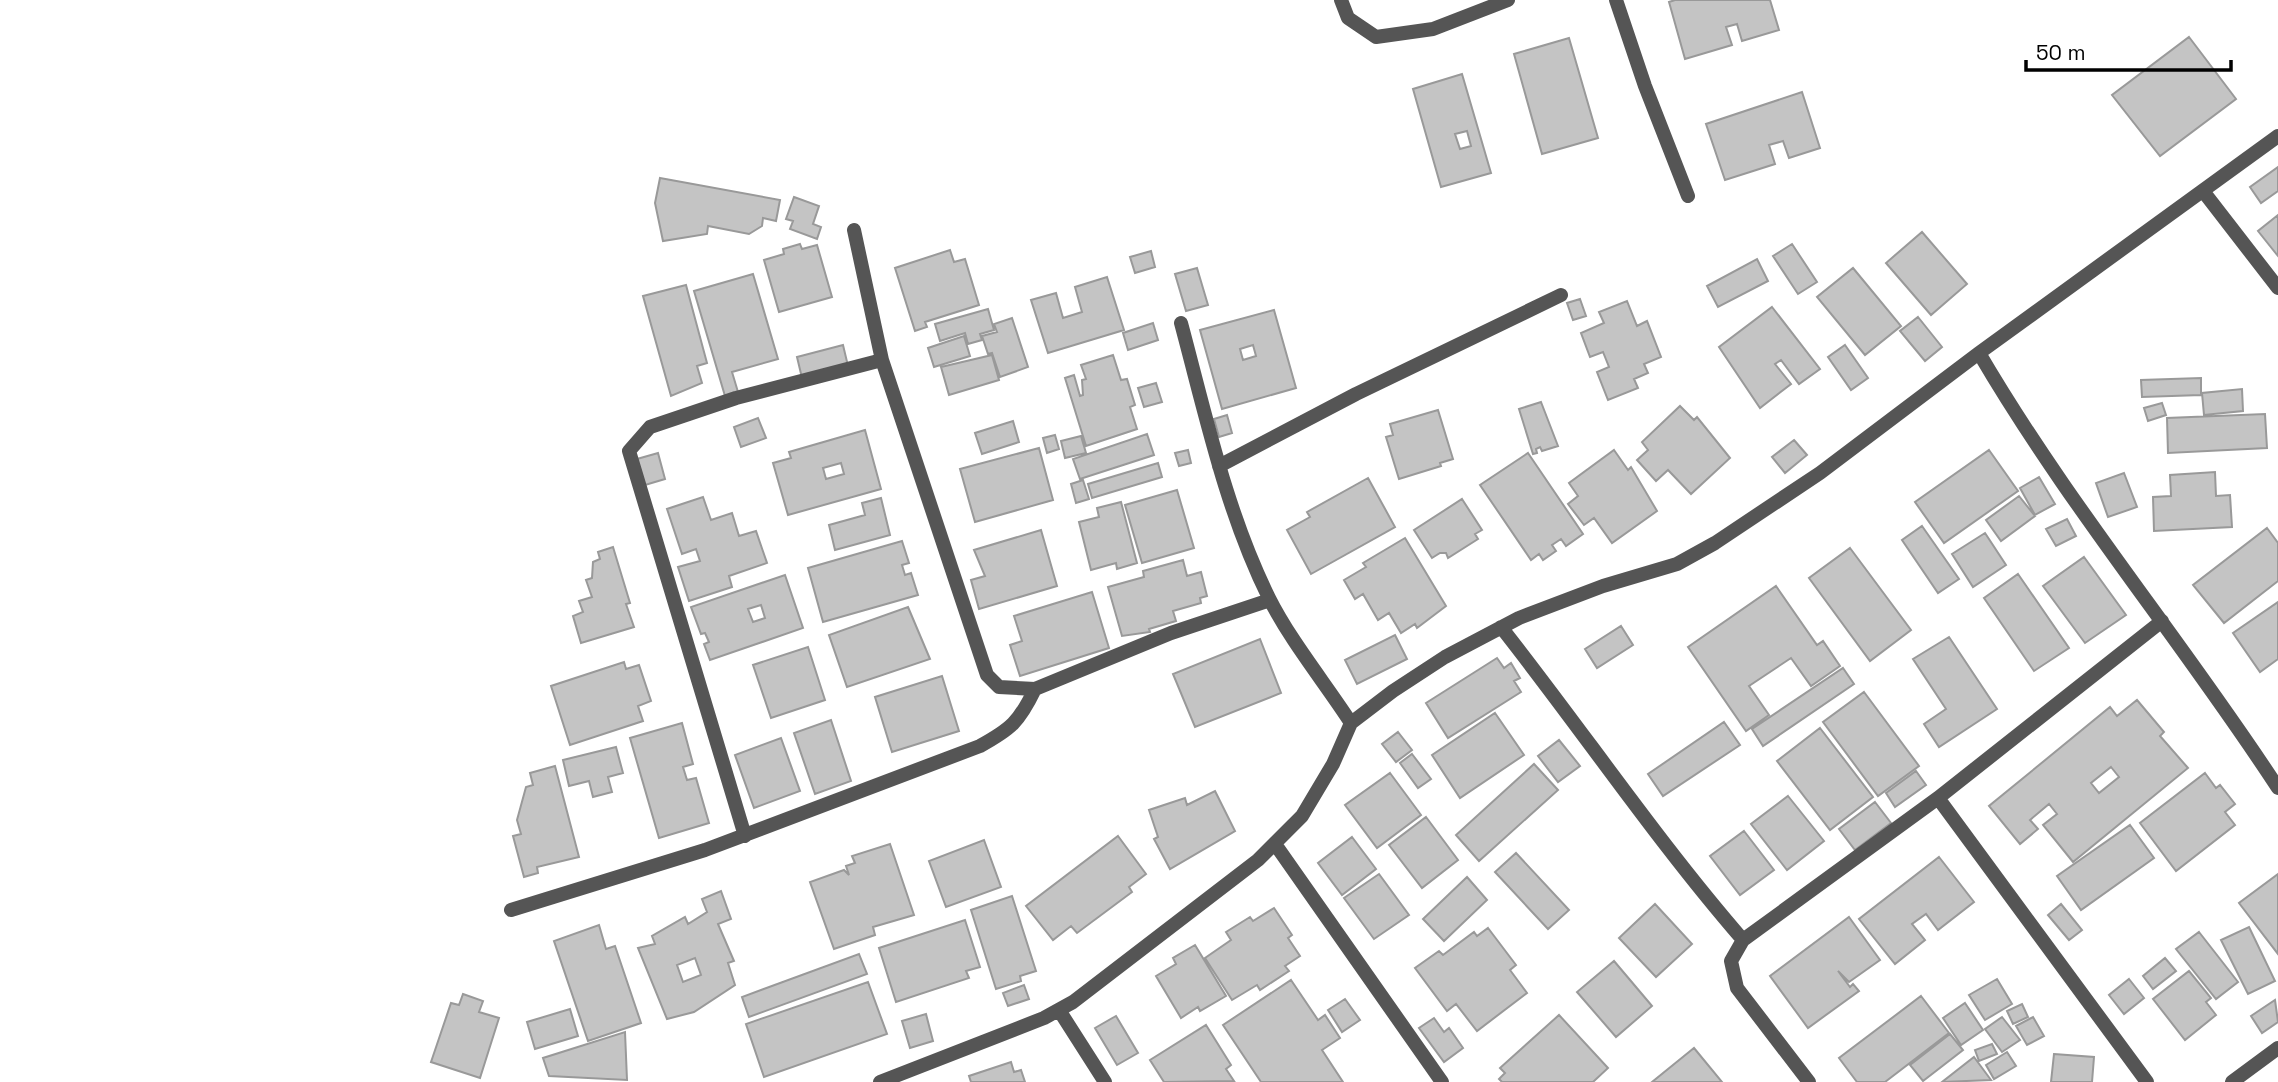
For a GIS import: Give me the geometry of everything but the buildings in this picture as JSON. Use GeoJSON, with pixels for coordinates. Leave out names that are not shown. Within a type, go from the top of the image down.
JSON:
{"type":"FeatureCollection","features":[{"type":"Feature","properties":{"kind":"street"},"geometry":{"type":"LineString","coordinates":[[1341,0],[1348,18],[1362,30],[1376,37],[1393,37],[1433,29],[1508,0]]}},
{"type":"Feature","properties":{"kind":"street"},"geometry":{"type":"LineString","coordinates":[[1616,0],[1645,86],[1688,196]]}},
{"type":"Feature","properties":{"kind":"street"},"geometry":{"type":"LineString","coordinates":[[880,1082],[1073,1002],[1247,869],[1275,844],[1302,816],[1333,764],[1352,723],[1446,657],[1501,628],[1603,586],[1677,564],[1715,543],[1820,473],[1979,352],[2278,136]]}},
{"type":"Feature","properties":{"kind":"street"},"geometry":{"type":"LineString","coordinates":[[2203,191],[2278,288]]}},
{"type":"Feature","properties":{"kind":"street"},"geometry":{"type":"LineString","coordinates":[[854,230],[882,360],[987,675],[999,687],[1035,689],[1171,633],[1270,600]]}},
{"type":"Feature","properties":{"kind":"street"},"geometry":{"type":"LineString","coordinates":[[1219,466],[1356,394],[1561,295]]}},
{"type":"Feature","properties":{"kind":"street"},"geometry":{"type":"LineString","coordinates":[[1181,323],[1219,466],[1241,536],[1270,600],[1352,723]]}},
{"type":"Feature","properties":{"kind":"street"},"geometry":{"type":"LineString","coordinates":[[1979,352],[2039,451],[2226,708],[2278,789]]}},
{"type":"Feature","properties":{"kind":"street"},"geometry":{"type":"LineString","coordinates":[[745,835],[629,451],[650,427],[736,398],[882,360]]}},
{"type":"Feature","properties":{"kind":"street"},"geometry":{"type":"LineString","coordinates":[[1809,1082],[1737,988],[1731,961],[1743,940],[1938,798],[2162,621]]}},
{"type":"Feature","properties":{"kind":"street"},"geometry":{"type":"LineString","coordinates":[[1501,628],[1569,713],[1694,884],[1743,940]]}},
{"type":"Feature","properties":{"kind":"street"},"geometry":{"type":"LineString","coordinates":[[511,910],[745,835],[980,746],[1008,731],[1020,719],[1035,689]]}},
{"type":"Feature","properties":{"kind":"street"},"geometry":{"type":"LineString","coordinates":[[1938,798],[2147,1082]]}},
{"type":"Feature","properties":{"kind":"street"},"geometry":{"type":"LineString","coordinates":[[1275,844],[1442,1082]]}},
{"type":"Feature","properties":{"kind":"street"},"geometry":{"type":"LineString","coordinates":[[1059,1010],[1105,1082]]}},
{"type":"Feature","properties":{"kind":"street"},"geometry":{"type":"LineString","coordinates":[[2231,1082],[2278,1048]]}}]}
